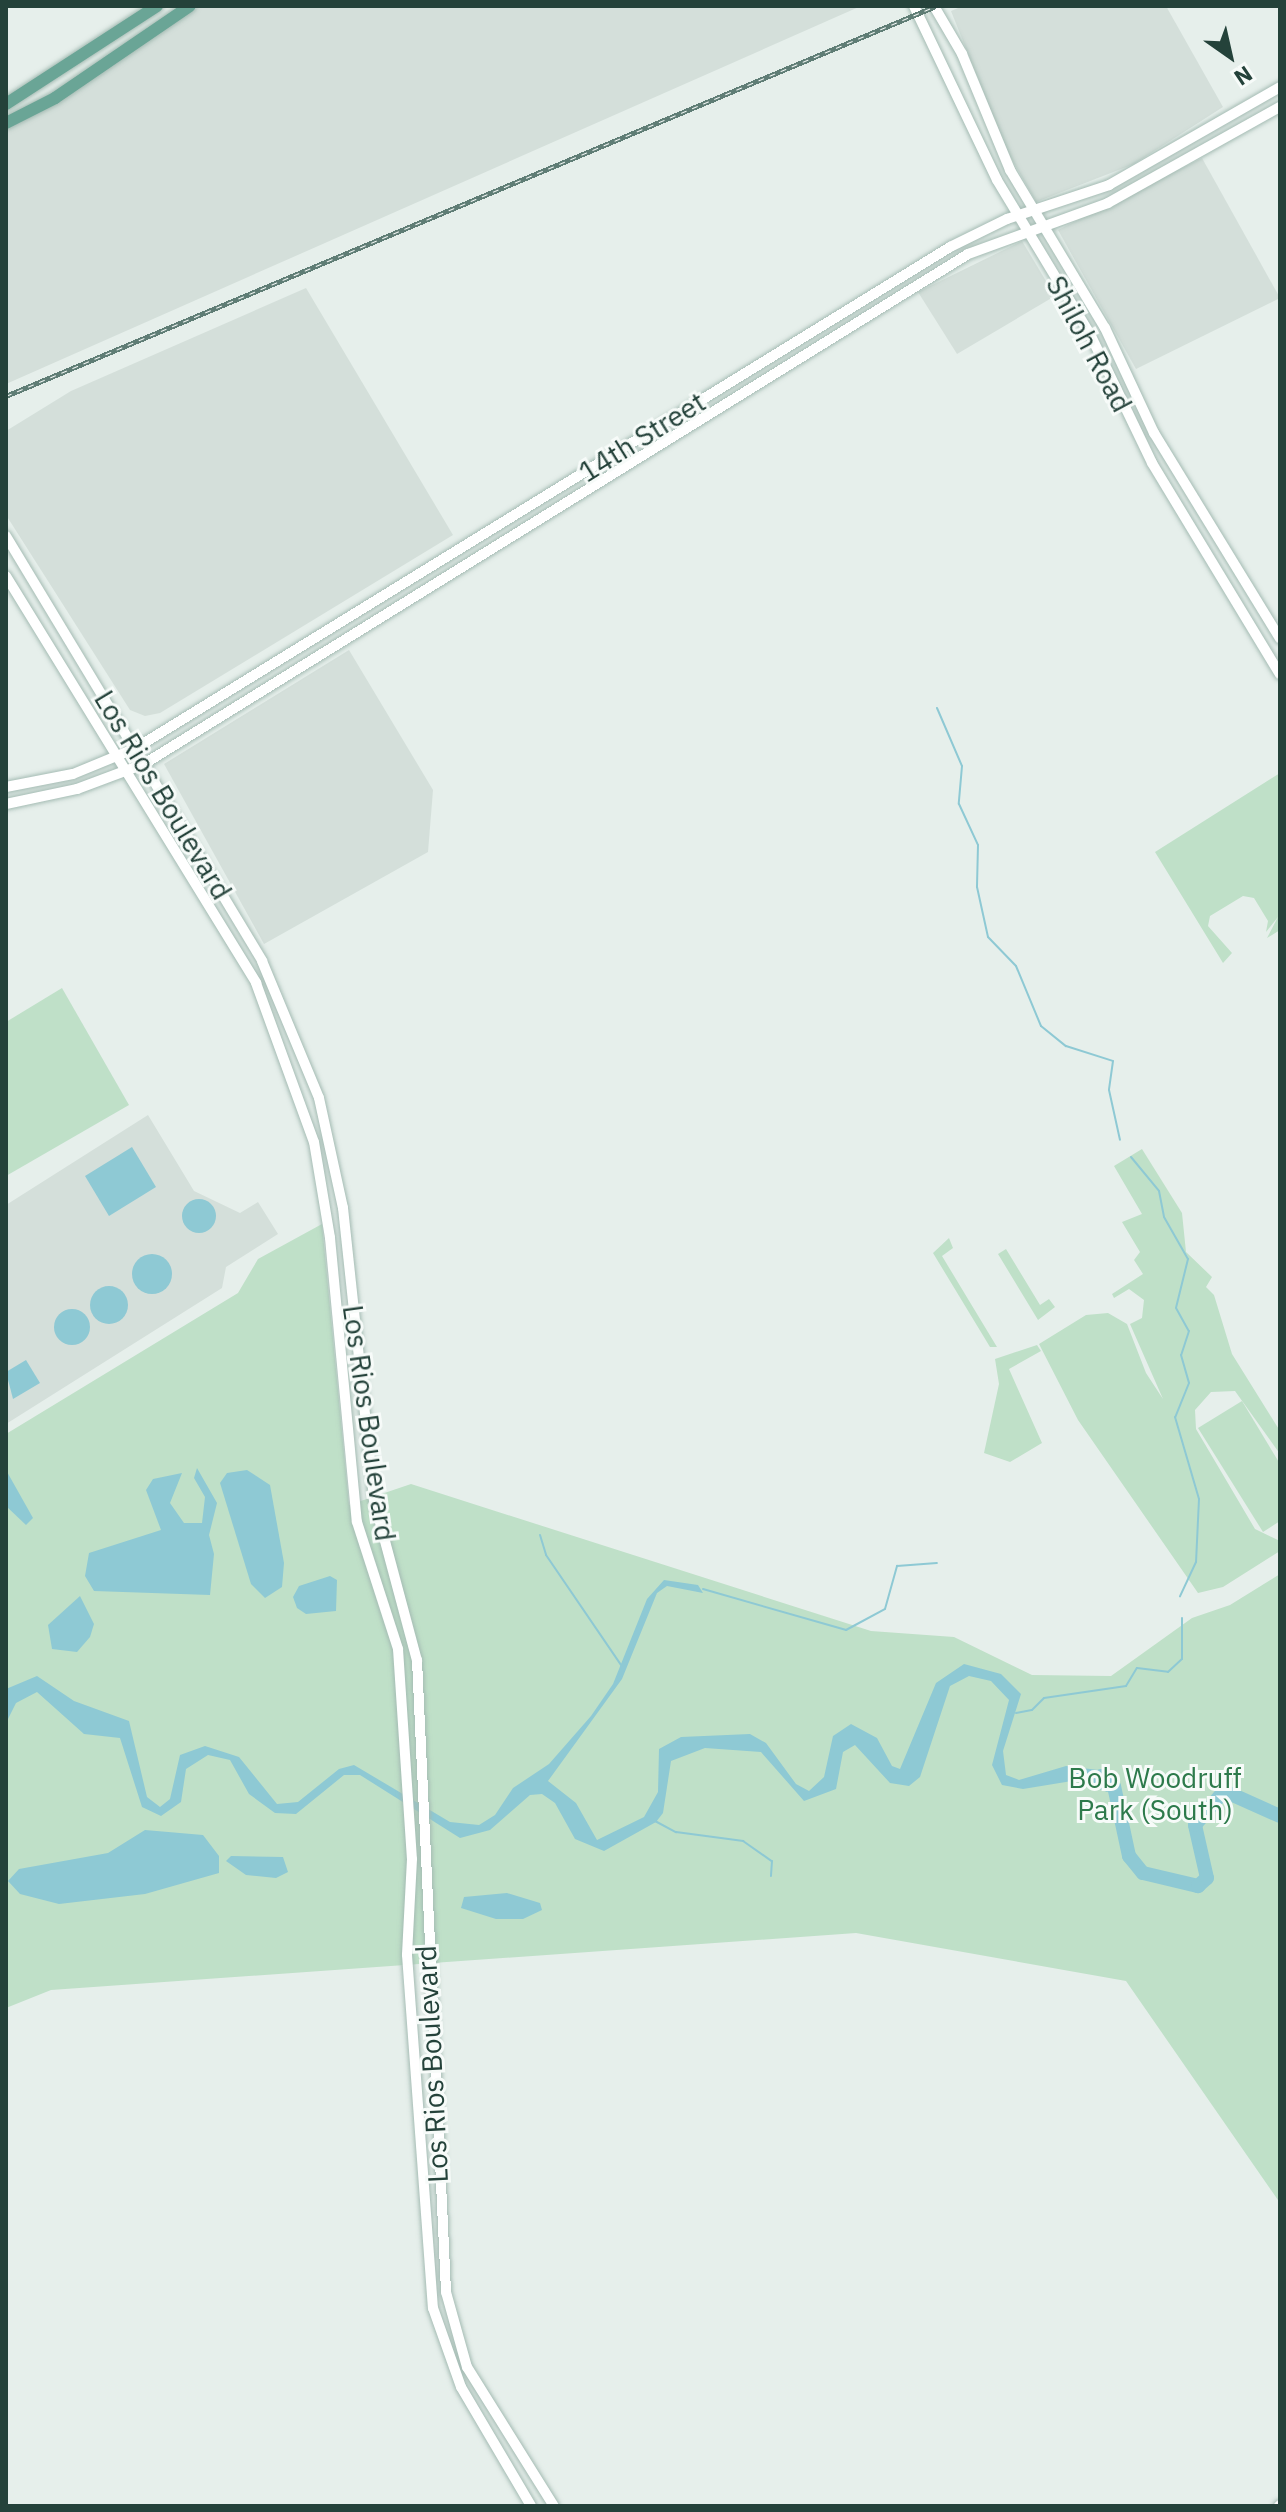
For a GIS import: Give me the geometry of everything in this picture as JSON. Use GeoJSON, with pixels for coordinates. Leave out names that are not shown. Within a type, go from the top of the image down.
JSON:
{"type":"FeatureCollection","features":[{"type":"Feature","properties":{"kind":"main road"},"geometry":{"type":"LineString","coordinates":[[6,123],[55,98],[190,6]]}},
{"type":"Feature","properties":{"kind":"main road","name":"Shiloh Road"},"geometry":{"type":"LineString","coordinates":[[914,6],[951,74],[1017,216],[1090,334],[1152,463],[1280,674]]}},
{"type":"Feature","properties":{"kind":"main road","name":"Shiloh Road"},"geometry":{"type":"LineString","coordinates":[[934,6],[967,67],[999,147],[1034,212],[1105,328],[1154,433],[1280,639]]}},
{"type":"Feature","properties":{"kind":"main road"},"geometry":{"type":"LineString","coordinates":[[6,104],[45,84],[154,8],[161,25]]}},
{"type":"Feature","properties":{"kind":"main road"},"geometry":{"type":"LineString","coordinates":[[951,74],[967,67]]}},
{"type":"Feature","properties":{"kind":"main road"},"geometry":{"type":"LineString","coordinates":[[45,84],[55,98]]}},
{"type":"Feature","properties":{"kind":"main road","name":"14th Street"},"geometry":{"type":"LineString","coordinates":[[6,787],[60,777],[136,748],[970,236],[1017,216],[1109,185],[1280,87]]}},
{"type":"Feature","properties":{"kind":"main road","name":"14th Street"},"geometry":{"type":"LineString","coordinates":[[6,804],[129,771],[144,764],[977,249],[1108,203],[1280,107]]}},
{"type":"Feature","properties":{"kind":"main road"},"geometry":{"type":"LineString","coordinates":[[1183,143],[1191,157]]}},
{"type":"Feature","properties":{"kind":"main road"},"geometry":{"type":"LineString","coordinates":[[858,304],[866,318]]}},
{"type":"Feature","properties":{"kind":"main road"},"geometry":{"type":"LineString","coordinates":[[1090,334],[1105,328]]}},
{"type":"Feature","properties":{"kind":"main road","name":"Los Rios Boulevard"},"geometry":{"type":"LineString","coordinates":[[7,539],[249,938],[297,1035],[337,1173],[373,1491],[412,1633],[419,1702],[428,1858],[429,2023],[451,2318],[467,2367],[554,2506]]}},
{"type":"Feature","properties":{"kind":"main road","name":"Los Rios Boulevard"},"geometry":{"type":"LineString","coordinates":[[6,576],[234,944],[277,1031],[314,1142],[330,1238],[357,1522],[392,1620],[402,1703],[412,1859],[407,1955],[433,2308],[457,2379],[531,2506]]}},
{"type":"Feature","properties":{"kind":"main road"},"geometry":{"type":"LineString","coordinates":[[43,638],[60,624]]}},
{"type":"Feature","properties":{"kind":"main road"},"geometry":{"type":"LineString","coordinates":[[253,676],[263,691]]}},
{"type":"Feature","properties":{"kind":"main road"},"geometry":{"type":"LineString","coordinates":[[192,875],[206,866]]}},
{"type":"Feature","properties":{"kind":"main road"},"geometry":{"type":"LineString","coordinates":[[234,944],[249,938]]}},
{"type":"Feature","properties":{"kind":"shaded area"},"geometry":{"type":"Polygon","coordinates":[[[200,6],[861,6],[6,384],[6,128],[47,108],[200,6]]]}},
{"type":"Feature","properties":{"kind":"shaded area"},"geometry":{"type":"Polygon","coordinates":[[[963,6],[1166,6],[1223,107],[1134,164],[1036,202],[1007,151],[951,11],[963,6]]]}},
{"type":"Feature","properties":{"kind":"shaded area"},"geometry":{"type":"Polygon","coordinates":[[[1202,158],[1280,298],[1136,369],[1058,230],[1202,158]]]}},
{"type":"Feature","properties":{"kind":"shaded area"},"geometry":{"type":"Polygon","coordinates":[[[1022,241],[1055,296],[957,354],[918,292],[1022,241]]]}},
{"type":"Feature","properties":{"kind":"shaded area"},"geometry":{"type":"Polygon","coordinates":[[[306,288],[453,535],[160,713],[145,716],[130,710],[6,515],[6,431],[71,391],[306,288]]]}},
{"type":"Feature","properties":{"kind":"shaded area"},"geometry":{"type":"Polygon","coordinates":[[[349,650],[433,790],[428,852],[264,944],[164,764],[349,650]]]}},
{"type":"Feature","properties":{"kind":"shaded area"},"geometry":{"type":"Polygon","coordinates":[[[148,1115],[194,1191],[240,1213],[258,1202],[278,1234],[226,1267],[222,1288],[6,1424],[6,1205],[148,1115]]]}},
{"type":"Feature","properties":{"kind":"green space"},"geometry":{"type":"Polygon","coordinates":[[[1280,773],[1280,930],[1267,938],[1278,917],[1266,932],[1268,921],[1254,898],[1243,896],[1210,916],[1208,926],[1232,953],[1223,963],[1155,852],[1280,773]]]}},
{"type":"Feature","properties":{"kind":"green space"},"geometry":{"type":"Polygon","coordinates":[[[62,988],[129,1105],[6,1176],[6,1022],[62,988]]]}},
{"type":"Feature","properties":{"kind":"green space"},"geometry":{"type":"Polygon","coordinates":[[[1142,1149],[1182,1213],[1186,1252],[1212,1277],[1206,1287],[1214,1295],[1232,1354],[1280,1431],[1280,1454],[1235,1391],[1211,1392],[1195,1410],[1196,1429],[1255,1529],[1280,1541],[1280,1551],[1223,1587],[1198,1593],[1078,1420],[1039,1344],[1086,1315],[1108,1313],[1127,1324],[1146,1373],[1163,1399],[1130,1324],[1142,1318],[1144,1300],[1129,1289],[1114,1298],[1112,1294],[1143,1274],[1134,1260],[1140,1252],[1122,1222],[1142,1214],[1114,1166],[1142,1149]]]}},
{"type":"Feature","properties":{"kind":"green space","name":"Bob Woodruff Park (South)"},"geometry":{"type":"Polygon","coordinates":[[[322,1224],[349,1505],[411,1484],[871,1631],[954,1637],[1032,1675],[1111,1676],[1192,1618],[1230,1605],[1280,1574],[1280,2203],[1126,1981],[856,1933],[51,1990],[6,2008],[6,1434],[238,1293],[258,1259],[322,1224]]]}},
{"type":"Feature","properties":{"kind":"green space"},"geometry":{"type":"Polygon","coordinates":[[[949,1238],[953,1248],[942,1256],[997,1347],[990,1347],[933,1253],[949,1238]]]}},
{"type":"Feature","properties":{"kind":"green space"},"geometry":{"type":"Polygon","coordinates":[[[1006,1249],[1040,1305],[1049,1299],[1055,1307],[1038,1320],[998,1254],[1006,1249]]]}},
{"type":"Feature","properties":{"kind":"green space"},"geometry":{"type":"Polygon","coordinates":[[[1037,1345],[1041,1351],[1009,1369],[1042,1443],[1010,1462],[984,1453],[999,1384],[995,1359],[1037,1345]]]}},
{"type":"Feature","properties":{"kind":"green space"},"geometry":{"type":"Polygon","coordinates":[[[1242,1401],[1280,1464],[1280,1521],[1263,1532],[1198,1428],[1242,1401]]]}},
{"type":"Feature","properties":{"kind":"water"},"geometry":{"type":"Polygon","coordinates":[[[132,1147],[156,1187],[109,1216],[85,1176],[132,1147]]]}},
{"type":"Feature","properties":{"kind":"water"},"geometry":{"type":"Polygon","coordinates":[[[199,1199],[211,1204],[216,1216],[211,1228],[199,1233],[187,1228],[182,1216],[187,1204],[199,1199]]]}},
{"type":"Feature","properties":{"kind":"water"},"geometry":{"type":"Polygon","coordinates":[[[152,1254],[166,1260],[172,1274],[166,1288],[152,1294],[138,1288],[132,1274],[138,1260],[152,1254]]]}},
{"type":"Feature","properties":{"kind":"water"},"geometry":{"type":"Polygon","coordinates":[[[109,1286],[122,1292],[128,1305],[122,1318],[109,1324],[96,1318],[90,1305],[96,1292],[109,1286]]]}},
{"type":"Feature","properties":{"kind":"water"},"geometry":{"type":"Polygon","coordinates":[[[72,1309],[85,1314],[90,1327],[85,1340],[72,1345],[59,1340],[54,1327],[59,1314],[72,1309]]]}},
{"type":"Feature","properties":{"kind":"water"},"geometry":{"type":"Polygon","coordinates":[[[26,1360],[40,1383],[13,1399],[6,1372],[26,1360]]]}},
{"type":"Feature","properties":{"kind":"water"},"geometry":{"type":"Polygon","coordinates":[[[197,1468],[217,1503],[209,1535],[214,1554],[210,1595],[94,1591],[85,1576],[89,1553],[161,1530],[146,1490],[153,1479],[182,1473],[170,1503],[184,1523],[202,1523],[205,1497],[194,1478],[197,1468]]]}},
{"type":"Feature","properties":{"kind":"water"},"geometry":{"type":"Polygon","coordinates":[[[6,1470],[33,1518],[26,1525],[6,1506],[6,1470]]]}},
{"type":"Feature","properties":{"kind":"water"},"geometry":{"type":"Polygon","coordinates":[[[247,1470],[270,1485],[284,1563],[282,1587],[265,1598],[251,1584],[220,1483],[227,1473],[247,1470]]]}},
{"type":"Feature","properties":{"kind":"water"},"geometry":{"type":"Polygon","coordinates":[[[330,1576],[337,1580],[336,1611],[306,1614],[297,1608],[293,1597],[299,1586],[330,1576]]]}},
{"type":"Feature","properties":{"kind":"water"},"geometry":{"type":"Polygon","coordinates":[[[664,1580],[698,1585],[703,1593],[667,1586],[657,1593],[622,1679],[548,1781],[576,1803],[597,1840],[644,1817],[658,1792],[659,1749],[681,1737],[750,1734],[766,1743],[796,1784],[809,1791],[824,1777],[833,1736],[851,1724],[877,1738],[892,1766],[900,1769],[936,1683],[964,1664],[1001,1674],[1021,1694],[1003,1751],[1006,1775],[1019,1780],[1066,1766],[1098,1770],[1118,1786],[1107,1792],[1078,1780],[1023,1789],[1002,1785],[992,1765],[1009,1700],[991,1681],[969,1676],[950,1686],[920,1777],[909,1786],[890,1783],[855,1745],[843,1752],[836,1789],[804,1801],[761,1752],[705,1748],[671,1761],[663,1813],[656,1822],[604,1851],[575,1839],[555,1803],[542,1794],[530,1795],[490,1830],[460,1838],[360,1775],[344,1775],[296,1814],[275,1813],[249,1794],[230,1760],[208,1755],[186,1769],[181,1802],[161,1816],[142,1807],[120,1738],[84,1734],[37,1692],[16,1703],[6,1723],[6,1689],[37,1676],[74,1701],[129,1721],[147,1797],[160,1807],[170,1799],[180,1755],[205,1746],[239,1757],[277,1804],[298,1802],[339,1769],[354,1765],[450,1822],[479,1825],[495,1815],[513,1788],[549,1764],[591,1716],[613,1684],[647,1599],[664,1580]]]}},
{"type":"Feature","properties":{"kind":"water"},"geometry":{"type":"Polygon","coordinates":[[[80,1596],[94,1624],[90,1637],[77,1652],[52,1649],[48,1625],[80,1596]]]}},
{"type":"Feature","properties":{"kind":"water"},"geometry":{"type":"Polygon","coordinates":[[[145,1830],[203,1835],[219,1856],[219,1873],[145,1894],[59,1904],[20,1894],[8,1881],[19,1869],[108,1853],[145,1830]]]}},
{"type":"Feature","properties":{"kind":"water"},"geometry":{"type":"Polygon","coordinates":[[[231,1856],[283,1857],[288,1872],[276,1878],[246,1875],[226,1861],[231,1856]]]}},
{"type":"Feature","properties":{"kind":"water"},"geometry":{"type":"Polygon","coordinates":[[[507,1893],[540,1903],[542,1910],[523,1919],[496,1919],[461,1908],[464,1897],[507,1893]]]}},
{"type":"Feature","properties":{"kind":"waterway"},"geometry":{"type":"LineString","coordinates":[[937,708],[962,766],[959,804],[978,845],[977,887],[988,937],[1016,966],[1041,1026],[1066,1046],[1113,1061],[1109,1090],[1120,1140]]}},
{"type":"Feature","properties":{"kind":"waterway"},"geometry":{"type":"LineString","coordinates":[[1131,1157],[1159,1191],[1164,1217],[1188,1259],[1176,1308],[1189,1331],[1181,1355],[1189,1383],[1175,1417],[1199,1499],[1196,1562],[1180,1596]]}},
{"type":"Feature","properties":{"kind":"waterway"},"geometry":{"type":"LineString","coordinates":[[540,1535],[546,1555],[621,1665]]}},
{"type":"Feature","properties":{"kind":"waterway"},"geometry":{"type":"LineString","coordinates":[[703,1589],[846,1630],[885,1609],[897,1566],[937,1563]]}},
{"type":"Feature","properties":{"kind":"waterway"},"geometry":{"type":"LineString","coordinates":[[1016,1713],[1032,1710],[1044,1698],[1126,1686],[1137,1668],[1168,1672],[1182,1659],[1182,1618]]}},
{"type":"Feature","properties":{"kind":"waterway"},"geometry":{"type":"LineString","coordinates":[[1101,1776],[1114,1786],[1129,1856],[1143,1873],[1198,1886],[1207,1878],[1195,1825],[1224,1791],[1280,1816]]}},
{"type":"Feature","properties":{"kind":"waterway"},"geometry":{"type":"LineString","coordinates":[[655,1821],[676,1832],[743,1841],[772,1861],[771,1876]]}},
{"type":"Feature","properties":{"kind":"railway"},"geometry":{"type":"LineString","coordinates":[[6,396],[936,6]]}}]}
